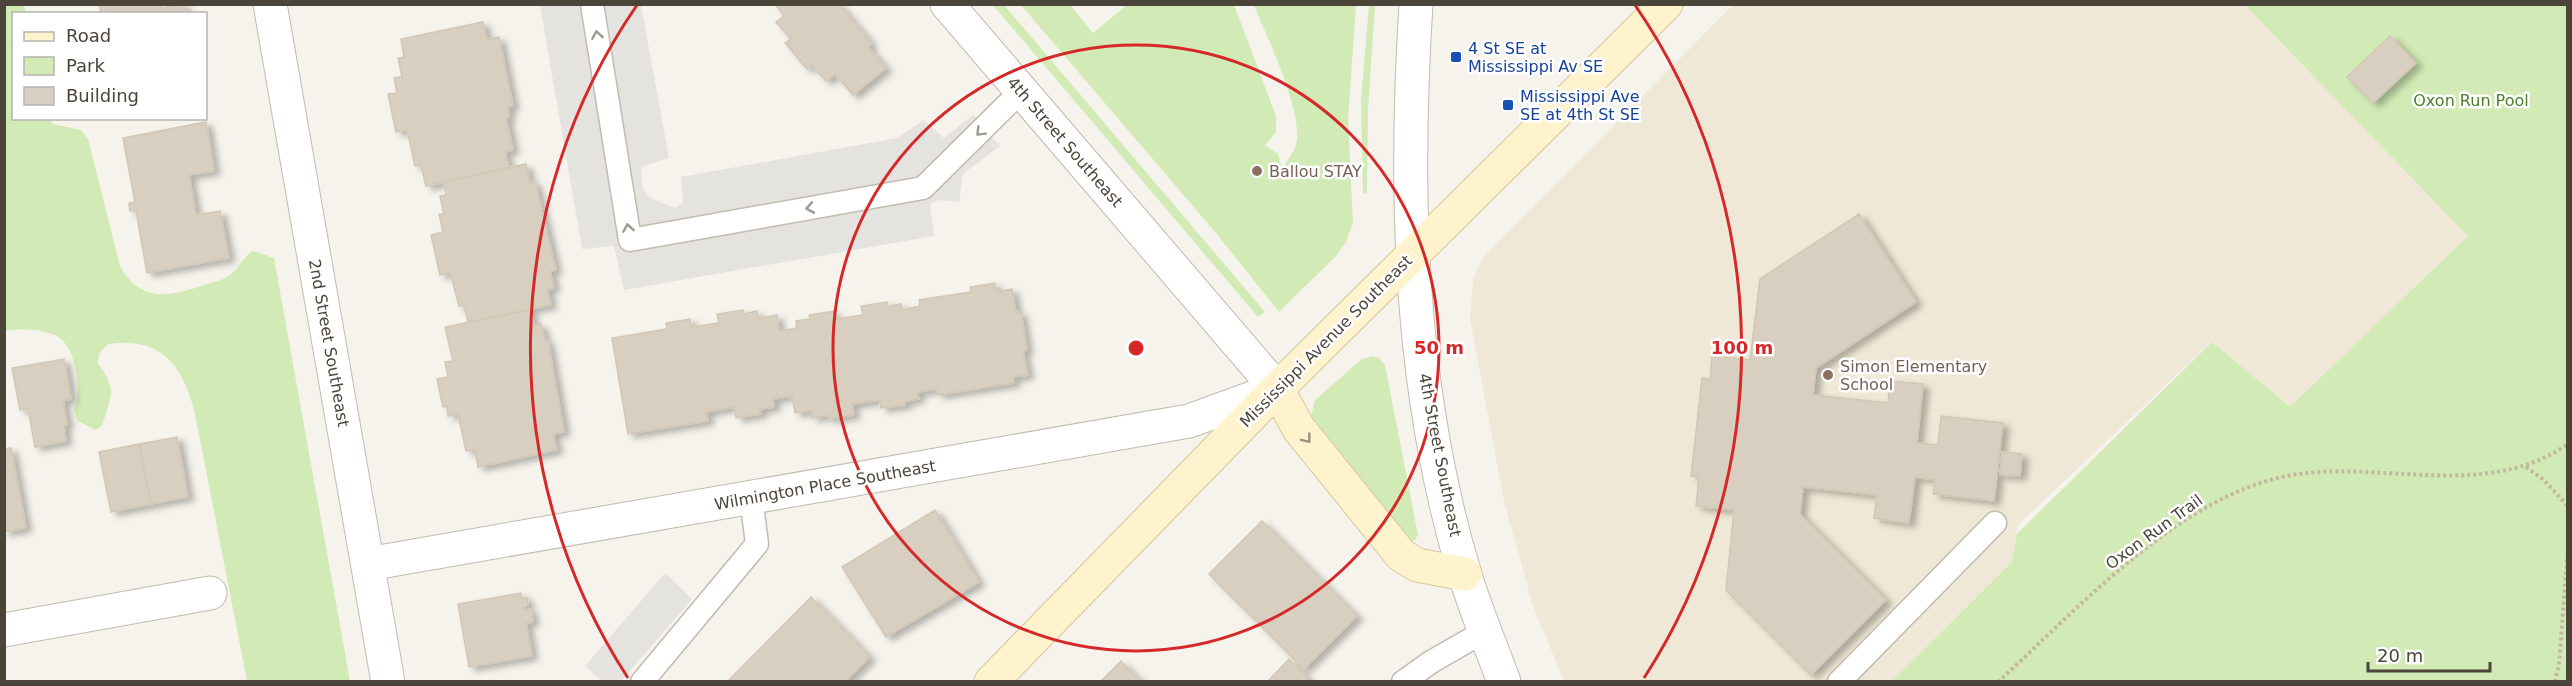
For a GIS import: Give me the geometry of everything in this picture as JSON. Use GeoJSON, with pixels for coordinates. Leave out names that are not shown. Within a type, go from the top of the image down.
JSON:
{"type":"FeatureCollection","features":[{"type":"Feature","properties":{"kind":"main road","name":"Mississippi Avenue Southeast"},"geometry":{"type":"LineString","coordinates":[[991,681],[1277,389],[1666,4]]}},
{"type":"Feature","properties":{"kind":"main road"},"geometry":{"type":"LineString","coordinates":[[1277,389],[1299,429],[1401,555],[1417,565],[1465,574]]}},
{"type":"Feature","properties":{"kind":"street","name":"2nd Street Southeast"},"geometry":{"type":"LineString","coordinates":[[270,4],[388,681]]}},
{"type":"Feature","properties":{"kind":"street","name":"4th Street Southeast"},"geometry":{"type":"LineString","coordinates":[[947,4],[1277,389]]}},
{"type":"Feature","properties":{"kind":"street","name":"4th Street Southeast"},"geometry":{"type":"LineString","coordinates":[[1416,4],[1408,150],[1418,337],[1443,487],[1465,574],[1504,681]]}},
{"type":"Feature","properties":{"kind":"street","name":"Wilmington Place Southeast"},"geometry":{"type":"LineString","coordinates":[[368,564],[1189,422],[1277,389]]}},
{"type":"Feature","properties":{"kind":"street"},"geometry":{"type":"LineString","coordinates":[[4,630],[210,593]]}},
{"type":"Feature","properties":{"kind":"lane"},"geometry":{"type":"LineString","coordinates":[[592,4],[630,240],[923,188],[1021,91]]}},
{"type":"Feature","properties":{"kind":"lane"},"geometry":{"type":"LineString","coordinates":[[642,681],[757,544],[751,497]]}},
{"type":"Feature","properties":{"kind":"lane"},"geometry":{"type":"LineString","coordinates":[[1839,681],[1995,523]]}},
{"type":"Feature","properties":{"kind":"lane"},"geometry":{"type":"LineString","coordinates":[[1403,681],[1431,662],[1485,632]]}},
{"type":"Feature","properties":{"kind":"path","name":"Oxon Run Trail"},"geometry":{"type":"LineString","coordinates":[[1998,681],[2103,585],[2168,533],[2200,511],[2233,494],[2292,475],[2324,472],[2457,475],[2498,473],[2526,467],[2568,444]]}},
{"type":"Feature","properties":{"kind":"path"},"geometry":{"type":"LineString","coordinates":[[2526,467],[2544,480],[2568,506]]}},
{"type":"Feature","properties":{"kind":"path"},"geometry":{"type":"LineString","coordinates":[[2556,681],[2568,547]]}},
{"type":"Feature","properties":{"kind":"shaded area","name":"Simon Elementary School"},"geometry":{"type":"Polygon","coordinates":[[[1734,4],[2245,5],[2469,235],[2290,408],[2211,342],[2018,525],[2012,562],[1891,682],[1564,681],[1533,606],[1504,501],[1470,319],[1473,280],[1483,257],[1734,4]]]}},
{"type":"Feature","properties":{"kind":"shaded area"},"geometry":{"type":"Polygon","coordinates":[[[540,5],[641,5],[669,158],[641,167],[643,188],[650,198],[675,208],[683,203],[681,177],[897,138],[924,120],[944,138],[973,115],[1000,146],[963,174],[959,202],[938,200],[930,205],[934,236],[624,290],[614,246],[582,249],[540,5]]]}},
{"type":"Feature","properties":{"kind":"shaded area"},"geometry":{"type":"Polygon","coordinates":[[[665,573],[692,599],[621,681],[602,681],[585,666],[665,573]]]}},
{"type":"Feature","properties":{"kind":"green space"},"geometry":{"type":"Polygon","coordinates":[[[5,4],[24,5],[26,12],[12,12],[12,120],[51,120],[53,124],[81,130],[88,139],[120,266],[136,286],[156,294],[177,293],[227,277],[253,251],[274,258],[350,681],[247,681],[194,409],[182,378],[165,356],[141,345],[108,344],[99,354],[98,363],[108,380],[110,400],[102,426],[95,430],[78,421],[74,410],[78,383],[74,362],[66,344],[55,335],[41,331],[5,331],[5,4]]]}},
{"type":"Feature","properties":{"kind":"green space"},"geometry":{"type":"Polygon","coordinates":[[[993,5],[1004,5],[1265,312],[1258,317],[993,5]]]}},
{"type":"Feature","properties":{"kind":"green space","name":"Ballou STAY"},"geometry":{"type":"Polygon","coordinates":[[[1021,5],[1070,5],[1093,33],[1127,5],[1234,5],[1276,116],[1276,132],[1265,145],[1278,154],[1282,169],[1296,144],[1297,130],[1289,94],[1254,5],[1356,5],[1348,119],[1353,223],[1346,242],[1336,256],[1279,312],[1215,232],[1021,5]]]}},
{"type":"Feature","properties":{"kind":"green space"},"geometry":{"type":"Polygon","coordinates":[[[1369,5],[1375,5],[1368,109],[1367,193],[1363,194],[1361,100],[1369,5]]]}},
{"type":"Feature","properties":{"kind":"green space","name":"Oxon Run Pool"},"geometry":{"type":"Polygon","coordinates":[[[2245,5],[2567,5],[2567,681],[1891,682],[2012,562],[2017,534],[2212,342],[2290,407],[2468,236],[2245,5]]]}},
{"type":"Feature","properties":{"kind":"green space"},"geometry":{"type":"Polygon","coordinates":[[[1373,356],[1379,358],[1385,365],[1418,535],[1414,541],[1410,540],[1311,416],[1315,400],[1362,359],[1373,356]]]}},
{"type":"Feature","properties":{"kind":"building"},"geometry":{"type":"Polygon","coordinates":[[[99,4],[160,4],[161,8],[184,4],[186,12],[101,12],[99,4]]]}},
{"type":"Feature","properties":{"kind":"building"},"geometry":{"type":"Polygon","coordinates":[[[775,4],[839,4],[871,43],[868,47],[886,68],[853,95],[835,74],[826,81],[812,65],[807,69],[785,43],[791,39],[776,22],[784,16],[775,4]]]}},
{"type":"Feature","properties":{"kind":"building"},"geometry":{"type":"Polygon","coordinates":[[[483,22],[487,40],[499,37],[513,106],[508,107],[509,117],[506,117],[513,150],[505,152],[509,168],[426,186],[421,165],[415,166],[407,129],[396,132],[388,94],[397,93],[394,78],[402,77],[398,58],[404,57],[401,39],[483,22]]]}},
{"type":"Feature","properties":{"kind":"building"},"geometry":{"type":"Polygon","coordinates":[[[2390,36],[2416,63],[2373,103],[2347,77],[2390,36]]]}},
{"type":"Feature","properties":{"kind":"building"},"geometry":{"type":"Polygon","coordinates":[[[206,122],[214,171],[189,175],[196,215],[220,211],[229,258],[147,273],[136,211],[130,211],[129,203],[135,202],[123,138],[206,122]]]}},
{"type":"Feature","properties":{"kind":"building"},"geometry":{"type":"Polygon","coordinates":[[[526,164],[530,183],[535,182],[556,270],[550,271],[554,288],[547,289],[551,305],[468,322],[464,306],[459,306],[450,272],[440,275],[431,235],[443,232],[439,214],[444,214],[440,196],[446,195],[444,182],[526,164]]]}},
{"type":"Feature","properties":{"kind":"building"},"geometry":{"type":"Polygon","coordinates":[[[1859,214],[1916,302],[1816,368],[1813,395],[1888,403],[1890,381],[1923,384],[1917,443],[1938,445],[1941,416],[2003,423],[1994,501],[1933,494],[1935,480],[1915,477],[1909,523],[1874,518],[1877,495],[1803,487],[1800,514],[1886,600],[1811,675],[1726,590],[1734,510],[1696,506],[1699,477],[1691,476],[1702,378],[1710,379],[1712,356],[1750,360],[1760,279],[1859,214]]]}},
{"type":"Feature","properties":{"kind":"building"},"geometry":{"type":"Polygon","coordinates":[[[995,283],[996,292],[1012,289],[1016,313],[1021,312],[1027,350],[1023,351],[1028,375],[1013,377],[1014,383],[938,395],[937,389],[917,392],[919,399],[905,401],[905,405],[881,408],[880,400],[852,404],[854,415],[829,419],[828,415],[812,418],[812,411],[795,413],[792,396],[773,399],[774,407],[760,409],[761,414],[736,418],[734,407],[706,412],[708,421],[628,434],[612,338],[667,329],[666,323],[690,319],[691,327],[719,323],[717,314],[743,310],[743,314],[757,311],[758,318],[777,315],[779,331],[797,328],[796,321],[810,319],[809,315],[834,311],[836,319],[863,315],[861,306],[887,302],[887,307],[901,304],[902,310],[920,306],[919,300],[971,292],[970,287],[995,283]]]}},
{"type":"Feature","properties":{"kind":"building"},"geometry":{"type":"Polygon","coordinates":[[[530,310],[534,326],[541,324],[545,341],[548,341],[564,432],[553,434],[557,450],[478,467],[475,450],[466,451],[458,414],[448,416],[447,406],[443,407],[437,379],[448,377],[445,362],[453,361],[445,327],[530,310]]]}},
{"type":"Feature","properties":{"kind":"building"},"geometry":{"type":"Polygon","coordinates":[[[64,359],[71,399],[63,401],[67,425],[64,426],[66,441],[35,447],[28,408],[20,410],[12,368],[64,359]]]}},
{"type":"Feature","properties":{"kind":"building"},"geometry":{"type":"Polygon","coordinates":[[[177,437],[188,497],[151,504],[139,444],[177,437]]]}},
{"type":"Feature","properties":{"kind":"building"},"geometry":{"type":"Polygon","coordinates":[[[139,444],[151,504],[111,512],[99,452],[139,444]]]}},
{"type":"Feature","properties":{"kind":"building"},"geometry":{"type":"Polygon","coordinates":[[[11,448],[26,528],[4,532],[4,449],[11,448]]]}},
{"type":"Feature","properties":{"kind":"building"},"geometry":{"type":"Polygon","coordinates":[[[2002,452],[2022,454],[2020,476],[2000,475],[2002,452]]]}},
{"type":"Feature","properties":{"kind":"building"},"geometry":{"type":"Polygon","coordinates":[[[935,510],[979,582],[886,637],[842,567],[935,510]]]}},
{"type":"Feature","properties":{"kind":"building"},"geometry":{"type":"Polygon","coordinates":[[[1262,521],[1357,616],[1304,669],[1209,574],[1262,521]]]}},
{"type":"Feature","properties":{"kind":"building"},"geometry":{"type":"Polygon","coordinates":[[[521,593],[522,599],[527,598],[528,606],[523,607],[524,610],[531,609],[533,622],[526,623],[532,656],[469,667],[458,604],[521,593]]]}},
{"type":"Feature","properties":{"kind":"building"},"geometry":{"type":"Polygon","coordinates":[[[811,597],[870,657],[845,682],[727,682],[811,597]]]}},
{"type":"Feature","properties":{"kind":"building"},"geometry":{"type":"Polygon","coordinates":[[[1289,659],[1311,682],[1267,682],[1289,659]]]}},
{"type":"Feature","properties":{"kind":"building"},"geometry":{"type":"Polygon","coordinates":[[[1121,661],[1141,682],[1100,682],[1121,661]]]}},
{"type":"Feature","properties":{"kind":"place","name":"4 St SE at Mississippi Av SE"},"geometry":{"type":"Point","coordinates":[1456,57]}},
{"type":"Feature","properties":{"kind":"place","name":"Mississippi Ave SE at 4th St SE"},"geometry":{"type":"Point","coordinates":[1508,105]}},
{"type":"Feature","properties":{"kind":"place","name":"Ballou STAY"},"geometry":{"type":"Point","coordinates":[1257,171]}},
{"type":"Feature","properties":{"kind":"place","name":"Simon Elementary School"},"geometry":{"type":"Point","coordinates":[1828,375]}}]}
